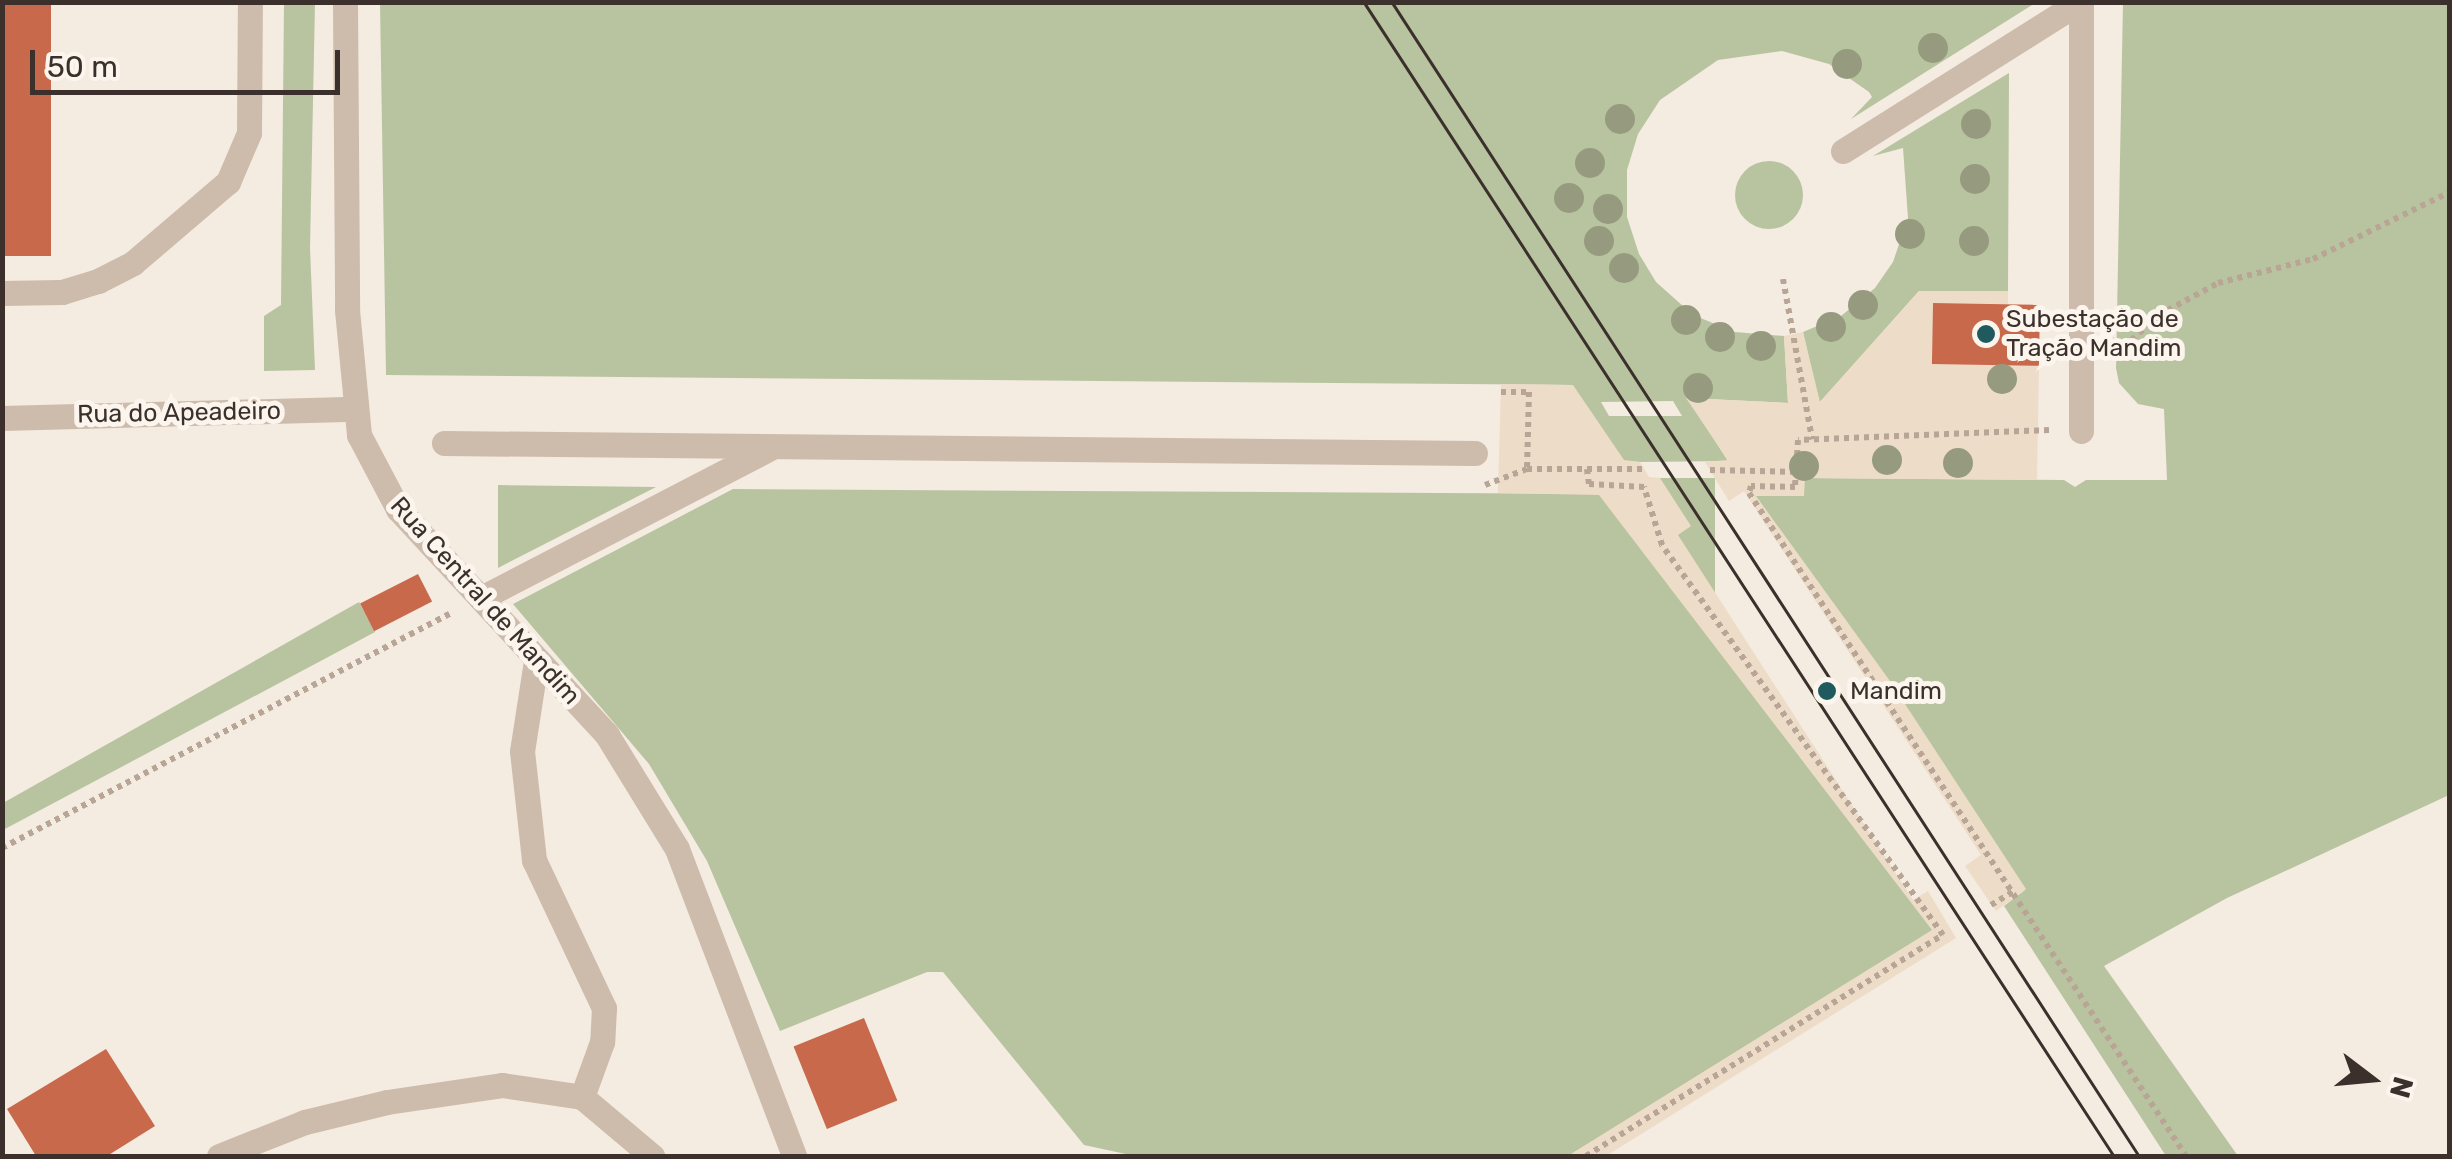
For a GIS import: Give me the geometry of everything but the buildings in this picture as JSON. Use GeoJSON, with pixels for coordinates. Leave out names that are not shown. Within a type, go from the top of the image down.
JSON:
{"type":"FeatureCollection","features":[{"type":"Feature","properties":{"kind":"street"},"geometry":{"type":"LineString","coordinates":[[2,293],[62,292],[98,281],[133,263],[228,182],[249,133],[250,2]]}},
{"type":"Feature","properties":{"kind":"street","name":"Rua Central de Mandim"},"geometry":{"type":"LineString","coordinates":[[345,2],[347,310],[354,409],[384,490],[536,661],[607,734],[677,849],[794,1156]]}},
{"type":"Feature","properties":{"kind":"street"},"geometry":{"type":"LineString","coordinates":[[1843,150],[2080,2],[2070,430]]}},
{"type":"Feature","properties":{"kind":"street","name":"Rua do Apeadeiro"},"geometry":{"type":"LineString","coordinates":[[2,418],[354,409]]}},
{"type":"Feature","properties":{"kind":"street"},"geometry":{"type":"LineString","coordinates":[[444,443],[1475,454]]}},
{"type":"Feature","properties":{"kind":"street"},"geometry":{"type":"LineString","coordinates":[[480,598],[772,447]]}},
{"type":"Feature","properties":{"kind":"street"},"geometry":{"type":"LineString","coordinates":[[536,661],[522,751],[534,860],[604,1008],[602,1042],[582,1098]]}},
{"type":"Feature","properties":{"kind":"street"},"geometry":{"type":"LineString","coordinates":[[220,1156],[304,1122],[387,1102],[502,1086],[582,1098],[652,1156]]}},
{"type":"Feature","properties":{"kind":"path"},"geometry":{"type":"LineString","coordinates":[[2109,338],[2124,347],[2159,315],[2218,283],[2312,259],[2450,192]]}},
{"type":"Feature","properties":{"kind":"path"},"geometry":{"type":"LineString","coordinates":[[1784,279],[1812,438]]}},
{"type":"Feature","properties":{"kind":"path"},"geometry":{"type":"LineString","coordinates":[[1501,392],[1529,392],[1527,470]]}},
{"type":"Feature","properties":{"kind":"path"},"geometry":{"type":"LineString","coordinates":[[2070,430],[1798,440],[1796,488],[1750,486],[1749,493],[2186,1156]]}},
{"type":"Feature","properties":{"kind":"path"},"geometry":{"type":"LineString","coordinates":[[1586,469],[1589,484],[1644,487],[1662,546],[1943,935]]}},
{"type":"Feature","properties":{"kind":"path"},"geometry":{"type":"LineString","coordinates":[[1498,485],[1527,470],[1644,469]]}},
{"type":"Feature","properties":{"kind":"path"},"geometry":{"type":"LineString","coordinates":[[1710,470],[1796,472]]}},
{"type":"Feature","properties":{"kind":"path"},"geometry":{"type":"LineString","coordinates":[[2,848],[450,614]]}},
{"type":"Feature","properties":{"kind":"path"},"geometry":{"type":"LineString","coordinates":[[1992,905],[2016,893]]}},
{"type":"Feature","properties":{"kind":"path"},"geometry":{"type":"LineString","coordinates":[[1586,1156],[1952,929]]}},
{"type":"Feature","properties":{"kind":"green space"},"geometry":{"type":"Polygon","coordinates":[[[284,3],[315,3],[310,248],[315,370],[264,371],[264,316],[281,305],[284,3]]]}},
{"type":"Feature","properties":{"kind":"green space"},"geometry":{"type":"Polygon","coordinates":[[[380,3],[2035,3],[1851,119],[1872,97],[1869,92],[1829,64],[1782,51],[1718,60],[1660,100],[1638,134],[1627,170],[1627,217],[1639,254],[1656,282],[1693,315],[1735,332],[1784,336],[1788,403],[1687,398],[1728,461],[1624,461],[1572,385],[386,375],[380,3]],[[1673,401],[1601,402],[1609,416],[1682,416],[1673,401]]]}},
{"type":"Feature","properties":{"kind":"green space"},"geometry":{"type":"Polygon","coordinates":[[[2123,3],[2449,3],[2449,795],[2227,898],[2104,966],[2238,1156],[2166,1156],[2004,906],[2025,890],[1755,495],[1803,496],[1804,478],[2064,480],[2075,487],[2086,480],[2167,480],[2164,409],[2138,404],[2119,383],[2116,368],[2123,3]]]}},
{"type":"Feature","properties":{"kind":"green space"},"geometry":{"type":"Polygon","coordinates":[[[2009,73],[2008,291],[1919,291],[1819,403],[1803,332],[1841,316],[1875,288],[1893,262],[1908,218],[1903,148],[1873,156],[2009,73]]]}},
{"type":"Feature","properties":{"kind":"green space"},"geometry":{"type":"Polygon","coordinates":[[[1769,161],[1793,171],[1803,195],[1793,219],[1769,229],[1745,219],[1735,195],[1745,171],[1769,161]]]}},
{"type":"Feature","properties":{"kind":"green space"},"geometry":{"type":"Polygon","coordinates":[[[1660,478],[1715,478],[1715,1007],[1660,1007],[1660,478]]]}},
{"type":"Feature","properties":{"kind":"green space"},"geometry":{"type":"Polygon","coordinates":[[[498,485],[656,487],[498,568],[498,485]]]}},
{"type":"Feature","properties":{"kind":"green space"},"geometry":{"type":"Polygon","coordinates":[[[733,489],[1599,494],[1933,930],[1568,1156],[1135,1156],[1084,1145],[943,972],[927,972],[780,1031],[707,861],[649,764],[513,604],[733,489]]]}},
{"type":"Feature","properties":{"kind":"green space"},"geometry":{"type":"Polygon","coordinates":[[[359,602],[375,632],[3,830],[3,803],[359,602]]]}},
{"type":"Feature","properties":{"kind":"shaded area"},"geometry":{"type":"Polygon","coordinates":[[[1919,291],[2008,291],[2008,304],[1933,303],[1932,363],[2039,365],[2037,480],[1805,478],[1804,496],[1756,496],[1890,681],[2026,889],[1996,911],[1965,866],[1981,855],[1744,491],[1729,501],[1705,462],[1728,460],[1686,398],[1788,403],[1784,336],[1803,332],[1820,402],[1919,291]]]}},
{"type":"Feature","properties":{"kind":"shaded area"},"geometry":{"type":"Polygon","coordinates":[[[1501,384],[1573,385],[1624,460],[1640,462],[1649,477],[1660,478],[1691,526],[1678,535],[1913,900],[1928,891],[1956,938],[1606,1156],[1568,1156],[1932,930],[1599,495],[1498,493],[1501,384]]]}},
{"type":"Feature","properties":{"kind":"tram line"},"geometry":{"type":"LineString","coordinates":[[1364,2],[2114,1156]]}},
{"type":"Feature","properties":{"kind":"tram line"},"geometry":{"type":"LineString","coordinates":[[1392,2],[2139,1156]]}},
{"type":"Feature","properties":{"kind":"place","name":"Subestação de Tração Mandim"},"geometry":{"type":"Point","coordinates":[1986,334]}},
{"type":"Feature","properties":{"kind":"place","name":"Mandim"},"geometry":{"type":"Point","coordinates":[1827,691]}}]}
